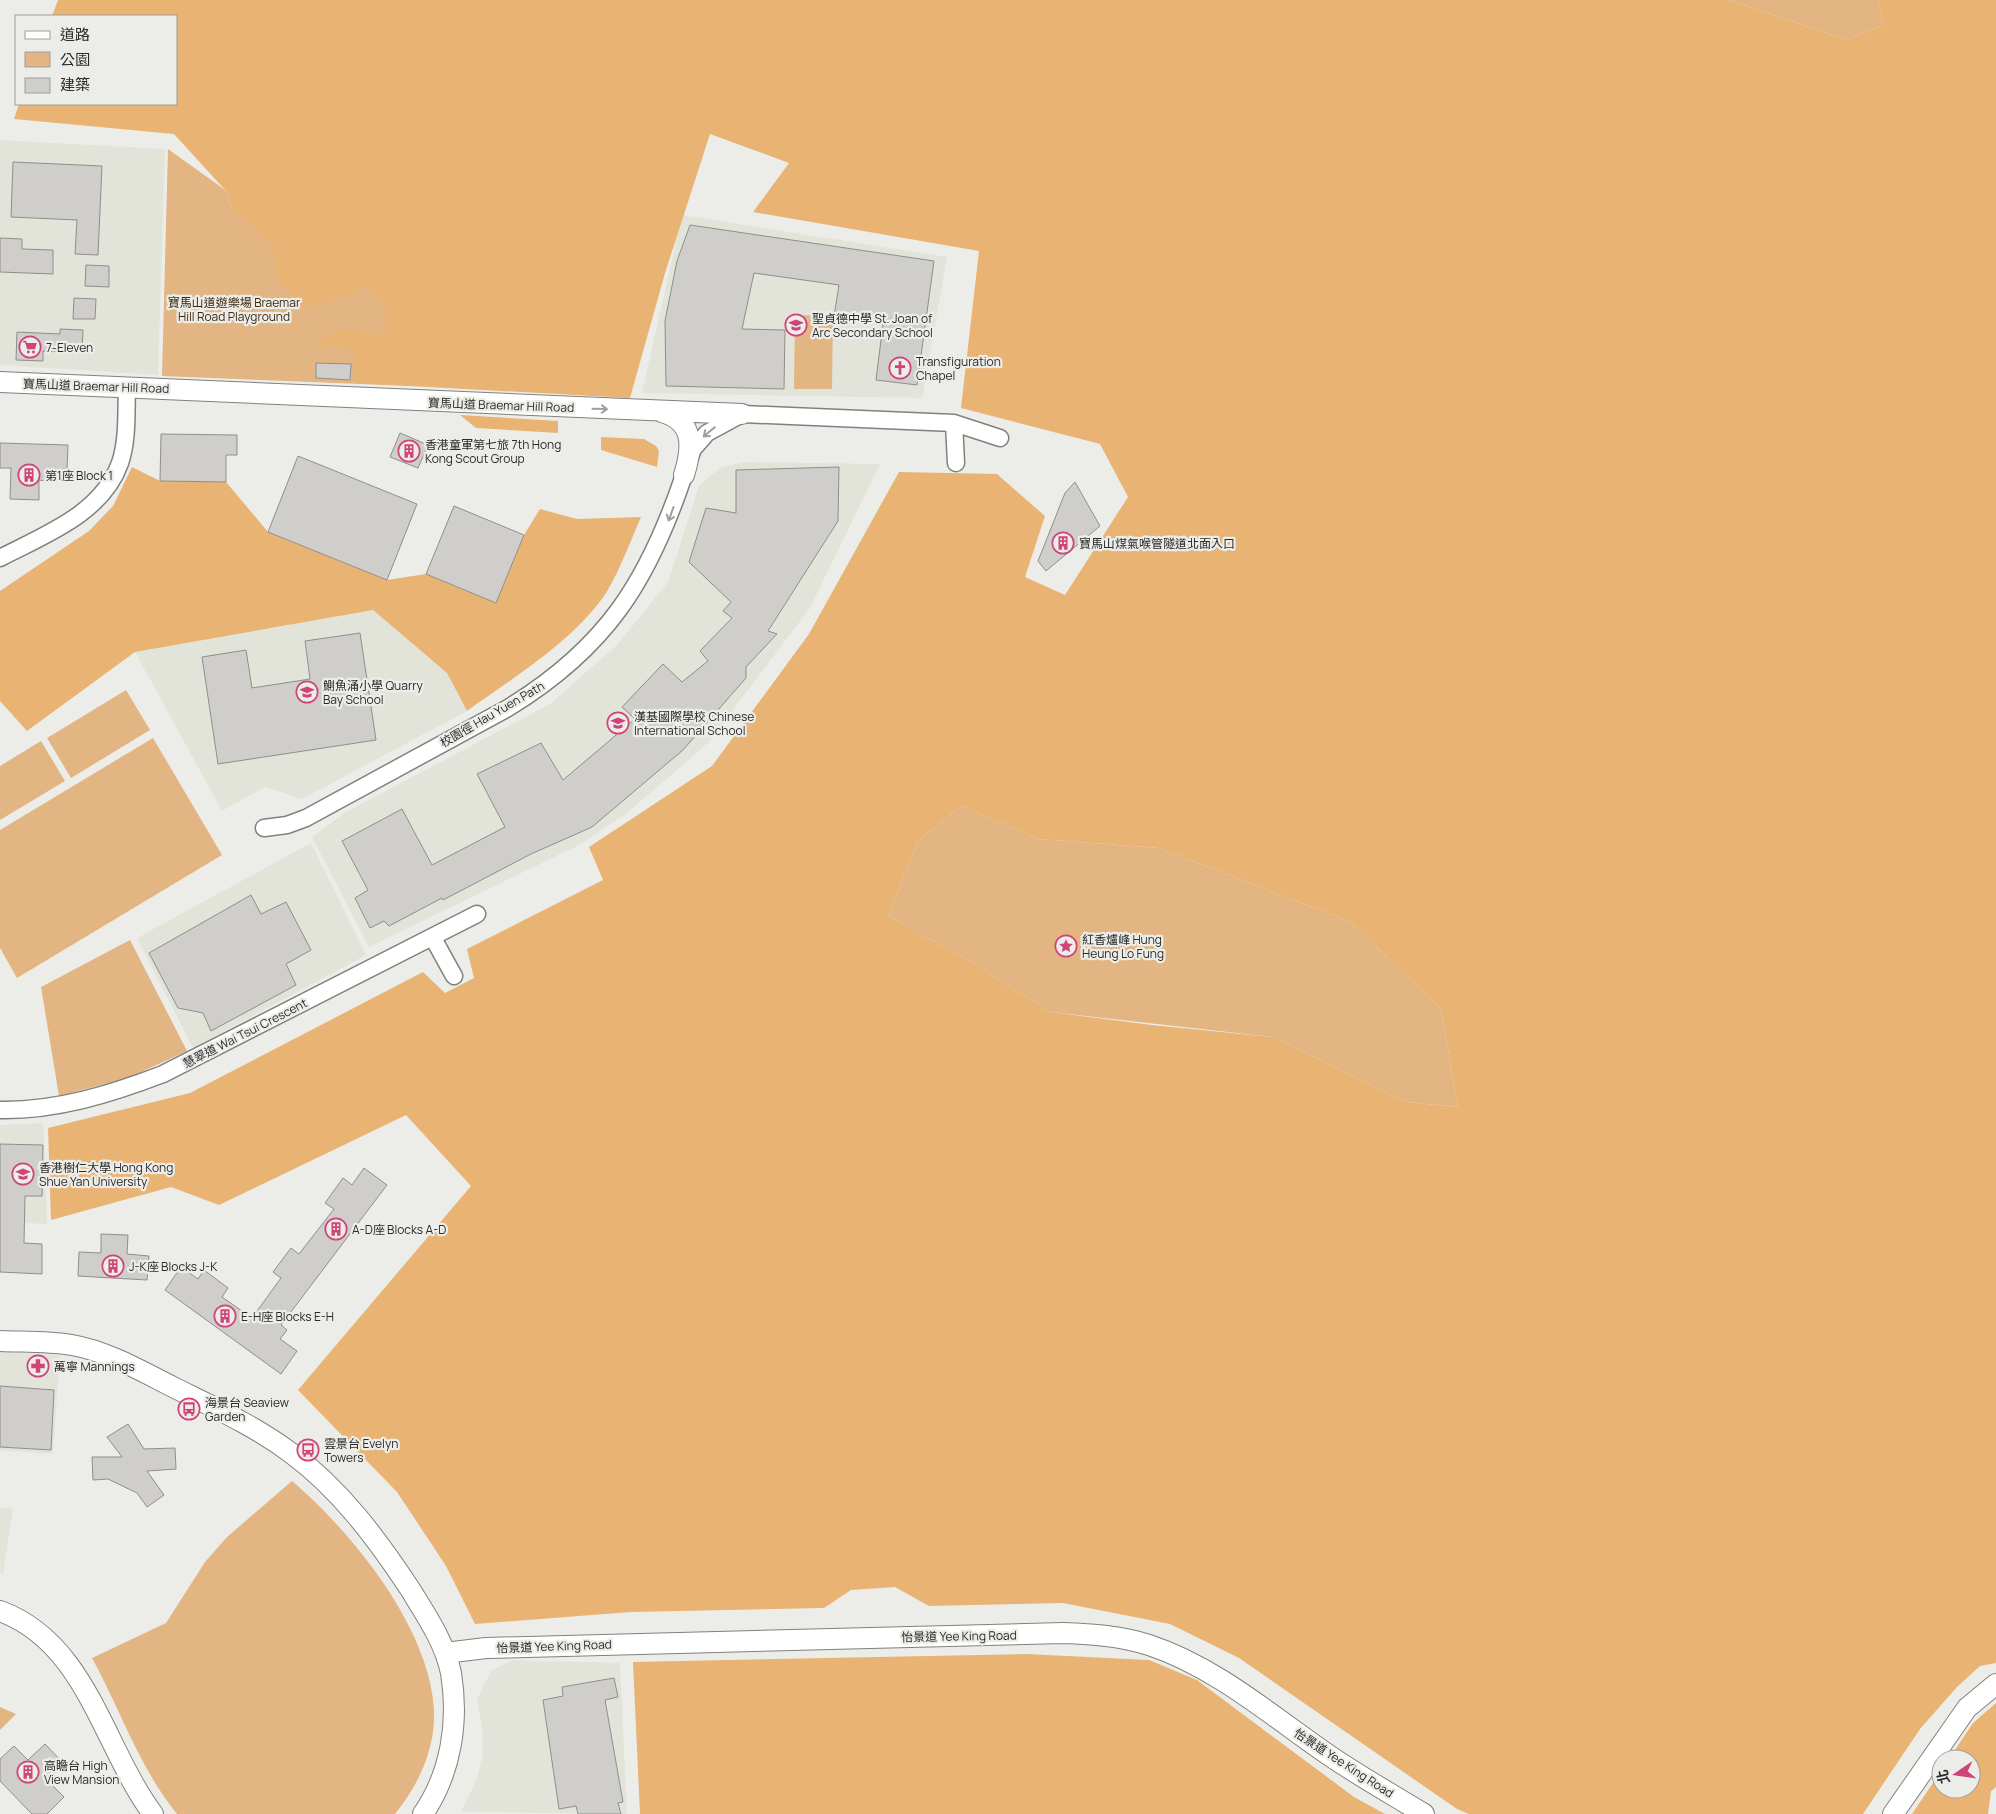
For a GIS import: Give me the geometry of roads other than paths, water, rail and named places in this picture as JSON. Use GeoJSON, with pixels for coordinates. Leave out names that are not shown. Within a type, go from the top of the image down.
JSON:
{"type":"FeatureCollection","features":[{"type":"Feature","properties":{"kind":"street","name":"寶馬山道 Braemar Hill Road"},"geometry":{"type":"LineString","coordinates":[[0,382],[954,423],[1000,438]]}},
{"type":"Feature","properties":{"kind":"street"},"geometry":{"type":"LineString","coordinates":[[0,558],[78,516],[93,504],[112,480],[120,463],[124,444],[127,387]]}},
{"type":"Feature","properties":{"kind":"street"},"geometry":{"type":"LineString","coordinates":[[653,409],[674,416],[683,422],[688,433],[686,469]]}},
{"type":"Feature","properties":{"kind":"street","name":"校園徑 Hau Yuen Path"},"geometry":{"type":"LineString","coordinates":[[264,828],[287,825],[306,818],[508,708],[542,686],[575,660],[602,631],[628,596],[654,552],[671,515],[694,449],[707,433],[742,414]]}},
{"type":"Feature","properties":{"kind":"street"},"geometry":{"type":"LineString","coordinates":[[954,423],[956,463]]}},
{"type":"Feature","properties":{"kind":"street","name":"慧翠道 Wai Tsui Crescent"},"geometry":{"type":"LineString","coordinates":[[0,1110],[32,1109],[78,1101],[163,1074],[477,914]]}},
{"type":"Feature","properties":{"kind":"street"},"geometry":{"type":"LineString","coordinates":[[433,938],[454,976]]}},
{"type":"Feature","properties":{"kind":"street"},"geometry":{"type":"LineString","coordinates":[[0,1341],[72,1345],[112,1358],[233,1417],[292,1453],[361,1520],[382,1546],[432,1625],[450,1673],[455,1720],[446,1767],[431,1802],[423,1814]]}},
{"type":"Feature","properties":{"kind":"street"},"geometry":{"type":"LineString","coordinates":[[0,1611],[41,1634],[64,1657],[153,1814]]}},
{"type":"Feature","properties":{"kind":"street","name":"怡景道 Yee King Road"},"geometry":{"type":"LineString","coordinates":[[444,1653],[486,1648],[738,1641],[1063,1633],[1108,1636],[1148,1645],[1196,1666],[1333,1758],[1424,1814]]}},
{"type":"Feature","properties":{"kind":"street"},"geometry":{"type":"LineString","coordinates":[[1893,1814],[1967,1708],[1996,1684]]}},
{"type":"Feature","properties":{"kind":"place","name":"聖貞德中學 St. Joan of Arc Secondary School"},"geometry":{"type":"Point","coordinates":[796,325]}},
{"type":"Feature","properties":{"kind":"place","name":"7-Eleven"},"geometry":{"type":"Point","coordinates":[30,347]}},
{"type":"Feature","properties":{"kind":"place","name":"Transfiguration Chapel"},"geometry":{"type":"Point","coordinates":[900,368]}},
{"type":"Feature","properties":{"kind":"place","name":"香港童軍第七旅 7th Hong Kong Scout Group"},"geometry":{"type":"Point","coordinates":[409,451]}},
{"type":"Feature","properties":{"kind":"place","name":"第1座 Block 1"},"geometry":{"type":"Point","coordinates":[29,475]}},
{"type":"Feature","properties":{"kind":"place","name":"寶馬山煤氣喉管隧道北面入口"},"geometry":{"type":"Point","coordinates":[1063,543]}},
{"type":"Feature","properties":{"kind":"place","name":"鰂魚涌小學 Quarry Bay School"},"geometry":{"type":"Point","coordinates":[307,692]}},
{"type":"Feature","properties":{"kind":"place","name":"漢基國際學校 Chinese International School"},"geometry":{"type":"Point","coordinates":[618,723]}},
{"type":"Feature","properties":{"kind":"place","name":"紅香爐峰 Hung Heung Lo Fung"},"geometry":{"type":"Point","coordinates":[1066,946]}},
{"type":"Feature","properties":{"kind":"place","name":"香港樹仁大學 Hong Kong Shue Yan University"},"geometry":{"type":"Point","coordinates":[23,1174]}},
{"type":"Feature","properties":{"kind":"place","name":"A-D座 Blocks A-D"},"geometry":{"type":"Point","coordinates":[336,1229]}},
{"type":"Feature","properties":{"kind":"place","name":"J-K座 Blocks J-K"},"geometry":{"type":"Point","coordinates":[113,1266]}},
{"type":"Feature","properties":{"kind":"place","name":"E-H座 Blocks E-H"},"geometry":{"type":"Point","coordinates":[225,1316]}},
{"type":"Feature","properties":{"kind":"place","name":"萬寧 Mannings"},"geometry":{"type":"Point","coordinates":[38,1366]}},
{"type":"Feature","properties":{"kind":"place","name":"海景台 Seaview Garden"},"geometry":{"type":"Point","coordinates":[189,1409]}},
{"type":"Feature","properties":{"kind":"place","name":"雲景台 Evelyn Towers"},"geometry":{"type":"Point","coordinates":[308,1450]}},
{"type":"Feature","properties":{"kind":"place","name":"高瞻台 High View Mansion"},"geometry":{"type":"Point","coordinates":[28,1772]}},
{"type":"Feature","properties":{"kind":"park label","name":"寶馬山道遊樂場 Braemar Hill Road Playground"},"geometry":{"type":"Point","coordinates":[234,309]}}]}
